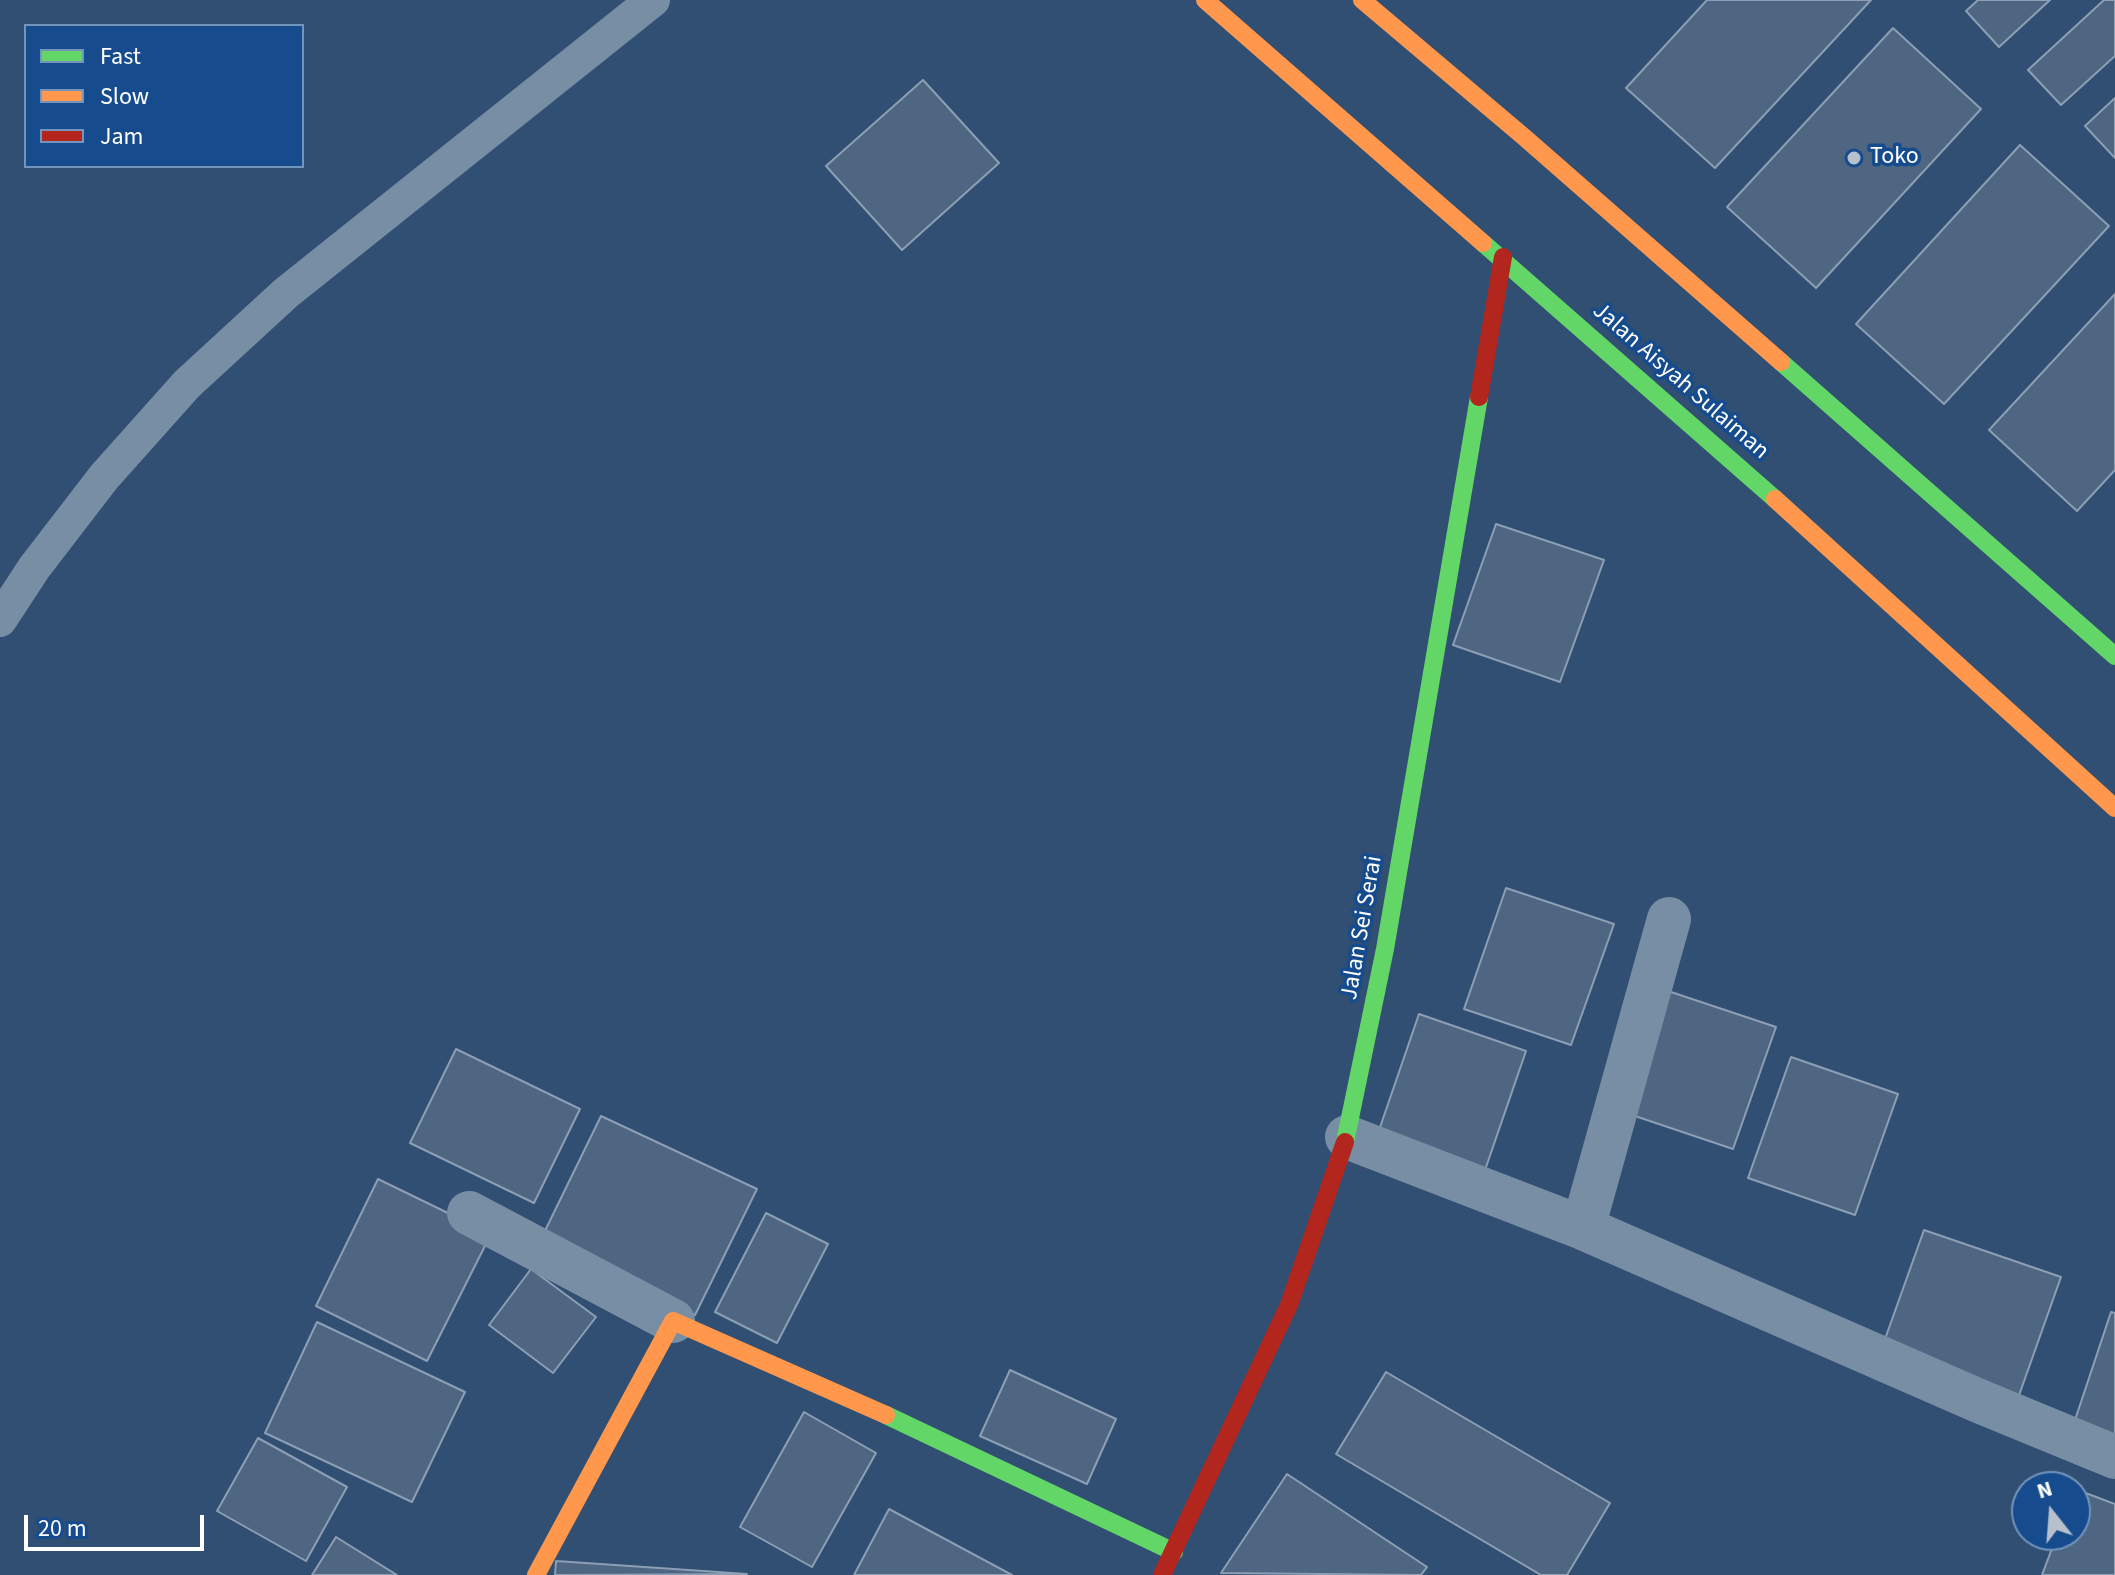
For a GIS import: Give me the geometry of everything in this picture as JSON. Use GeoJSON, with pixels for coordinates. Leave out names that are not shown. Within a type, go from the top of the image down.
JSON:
{"type":"FeatureCollection","features":[{"type":"Feature","properties":{"kind":"main road","name":"Jalan Aisyah Sulaiman"},"geometry":{"type":"LineString","coordinates":[[1205,0],[1503,257],[1820,538],[2115,808]]}},
{"type":"Feature","properties":{"kind":"main road"},"geometry":{"type":"LineString","coordinates":[[1362,0],[2109,641]]}},
{"type":"Feature","properties":{"kind":"main road","name":"Jalan Sei Serai"},"geometry":{"type":"LineString","coordinates":[[1162,1575],[1289,1305],[1347,1137],[1385,949],[1503,257]]}},
{"type":"Feature","properties":{"kind":"main road"},"geometry":{"type":"LineString","coordinates":[[536,1575],[673,1321],[909,1425],[1174,1552]]}},
{"type":"Feature","properties":{"kind":"street"},"geometry":{"type":"LineString","coordinates":[[1583,1228],[1669,919]]}},
{"type":"Feature","properties":{"kind":"street"},"geometry":{"type":"LineString","coordinates":[[1347,1137],[1583,1228],[2115,1457]]}},
{"type":"Feature","properties":{"kind":"street"},"geometry":{"type":"LineString","coordinates":[[469,1213],[673,1321]]}},
{"type":"Feature","properties":{"kind":"lane"},"geometry":{"type":"LineString","coordinates":[[0,620],[34,568],[104,477],[187,384],[286,293],[653,0]]}},
{"type":"Feature","properties":{"kind":"building"},"geometry":{"type":"Polygon","coordinates":[[[1707,0],[1871,0],[1715,168],[1626,88],[1707,0]]]}},
{"type":"Feature","properties":{"kind":"building"},"geometry":{"type":"Polygon","coordinates":[[[1978,0],[2050,0],[1999,47],[1966,11],[1978,0]]]}},
{"type":"Feature","properties":{"kind":"building"},"geometry":{"type":"Polygon","coordinates":[[[2104,0],[2115,0],[2115,56],[2061,105],[2028,70],[2104,0]]]}},
{"type":"Feature","properties":{"kind":"building","name":"Toko"},"geometry":{"type":"Polygon","coordinates":[[[1893,28],[1981,109],[1816,288],[1727,207],[1893,28]]]}},
{"type":"Feature","properties":{"kind":"building"},"geometry":{"type":"Polygon","coordinates":[[[923,80],[999,163],[902,250],[826,166],[923,80]]]}},
{"type":"Feature","properties":{"kind":"building"},"geometry":{"type":"Polygon","coordinates":[[[2115,98],[2115,158],[2085,126],[2115,98]]]}},
{"type":"Feature","properties":{"kind":"building","name":"Toko"},"geometry":{"type":"Polygon","coordinates":[[[2020,145],[2109,226],[1944,404],[1856,324],[2020,145]]]}},
{"type":"Feature","properties":{"kind":"building"},"geometry":{"type":"Polygon","coordinates":[[[2115,294],[2115,470],[2077,511],[1989,430],[2115,294]]]}},
{"type":"Feature","properties":{"kind":"building"},"geometry":{"type":"Polygon","coordinates":[[[1496,524],[1604,560],[1560,682],[1453,645],[1496,524]]]}},
{"type":"Feature","properties":{"kind":"building"},"geometry":{"type":"Polygon","coordinates":[[[1506,888],[1614,924],[1571,1045],[1464,1009],[1506,888]]]}},
{"type":"Feature","properties":{"kind":"building"},"geometry":{"type":"Polygon","coordinates":[[[1668,991],[1776,1027],[1733,1149],[1626,1113],[1668,991]]]}},
{"type":"Feature","properties":{"kind":"building"},"geometry":{"type":"Polygon","coordinates":[[[1419,1014],[1526,1051],[1484,1173],[1377,1136],[1419,1014]]]}},
{"type":"Feature","properties":{"kind":"building"},"geometry":{"type":"Polygon","coordinates":[[[456,1049],[580,1109],[534,1203],[410,1143],[456,1049]]]}},
{"type":"Feature","properties":{"kind":"building"},"geometry":{"type":"Polygon","coordinates":[[[1791,1057],[1898,1094],[1855,1215],[1748,1178],[1791,1057]]]}},
{"type":"Feature","properties":{"kind":"building"},"geometry":{"type":"Polygon","coordinates":[[[601,1116],[757,1189],[695,1315],[540,1241],[601,1116]]]}},
{"type":"Feature","properties":{"kind":"building"},"geometry":{"type":"Polygon","coordinates":[[[378,1179],[491,1234],[427,1361],[316,1306],[378,1179]]]}},
{"type":"Feature","properties":{"kind":"building"},"geometry":{"type":"Polygon","coordinates":[[[766,1213],[828,1244],[777,1343],[715,1312],[766,1213]]]}},
{"type":"Feature","properties":{"kind":"building"},"geometry":{"type":"Polygon","coordinates":[[[1924,1230],[2061,1277],[2017,1401],[1880,1353],[1924,1230]]]}},
{"type":"Feature","properties":{"kind":"building"},"geometry":{"type":"Polygon","coordinates":[[[531,1269],[596,1317],[553,1373],[489,1325],[531,1269]]]}},
{"type":"Feature","properties":{"kind":"building"},"geometry":{"type":"Polygon","coordinates":[[[2111,1312],[2115,1313],[2115,1444],[2072,1429],[2111,1312]]]}},
{"type":"Feature","properties":{"kind":"building"},"geometry":{"type":"Polygon","coordinates":[[[317,1322],[465,1392],[412,1502],[265,1433],[317,1322]]]}},
{"type":"Feature","properties":{"kind":"building"},"geometry":{"type":"Polygon","coordinates":[[[1010,1370],[1116,1419],[1087,1484],[980,1436],[1010,1370]]]}},
{"type":"Feature","properties":{"kind":"building"},"geometry":{"type":"Polygon","coordinates":[[[1386,1372],[1610,1503],[1567,1575],[1541,1575],[1336,1454],[1386,1372]]]}},
{"type":"Feature","properties":{"kind":"building"},"geometry":{"type":"Polygon","coordinates":[[[804,1412],[876,1453],[812,1567],[740,1527],[804,1412]]]}},
{"type":"Feature","properties":{"kind":"building"},"geometry":{"type":"Polygon","coordinates":[[[258,1438],[347,1487],[306,1561],[217,1511],[258,1438]]]}},
{"type":"Feature","properties":{"kind":"building"},"geometry":{"type":"Polygon","coordinates":[[[1287,1474],[1427,1567],[1421,1575],[1221,1573],[1287,1474]]]}},
{"type":"Feature","properties":{"kind":"building"},"geometry":{"type":"Polygon","coordinates":[[[2091,1495],[2115,1504],[2115,1575],[2042,1575],[2051,1551],[2091,1551],[2091,1495]]]}},
{"type":"Feature","properties":{"kind":"building"},"geometry":{"type":"Polygon","coordinates":[[[889,1509],[1012,1575],[854,1575],[889,1509]]]}},
{"type":"Feature","properties":{"kind":"building"},"geometry":{"type":"Polygon","coordinates":[[[336,1537],[397,1575],[312,1575],[336,1537]]]}},
{"type":"Feature","properties":{"kind":"building"},"geometry":{"type":"Polygon","coordinates":[[[556,1561],[747,1574],[555,1575],[556,1561]]]}},
{"type":"Feature","properties":{"kind":"traffic: fast"},"geometry":{"type":"LineString","coordinates":[[1483,243],[1775,499]]}},
{"type":"Feature","properties":{"kind":"traffic: fast"},"geometry":{"type":"LineString","coordinates":[[1781,362],[2115,656]]}},
{"type":"Feature","properties":{"kind":"traffic: fast"},"geometry":{"type":"LineString","coordinates":[[1345,1142],[1385,949],[1479,397]]}},
{"type":"Feature","properties":{"kind":"traffic: fast"},"geometry":{"type":"LineString","coordinates":[[886,1415],[1174,1552]]}},
{"type":"Feature","properties":{"kind":"traffic: slow"},"geometry":{"type":"LineString","coordinates":[[1205,0],[1483,243]]}},
{"type":"Feature","properties":{"kind":"traffic: slow"},"geometry":{"type":"LineString","coordinates":[[1362,0],[1781,362]]}},
{"type":"Feature","properties":{"kind":"traffic: slow"},"geometry":{"type":"LineString","coordinates":[[1775,499],[2115,808]]}},
{"type":"Feature","properties":{"kind":"traffic: slow"},"geometry":{"type":"LineString","coordinates":[[536,1575],[673,1321],[886,1415]]}},
{"type":"Feature","properties":{"kind":"traffic: jam"},"geometry":{"type":"LineString","coordinates":[[1479,397],[1503,257]]}},
{"type":"Feature","properties":{"kind":"traffic: jam"},"geometry":{"type":"LineString","coordinates":[[1162,1575],[1289,1305],[1345,1142]]}},
{"type":"Feature","properties":{"kind":"place","name":"Toko"},"geometry":{"type":"Point","coordinates":[1854,158]}}]}
